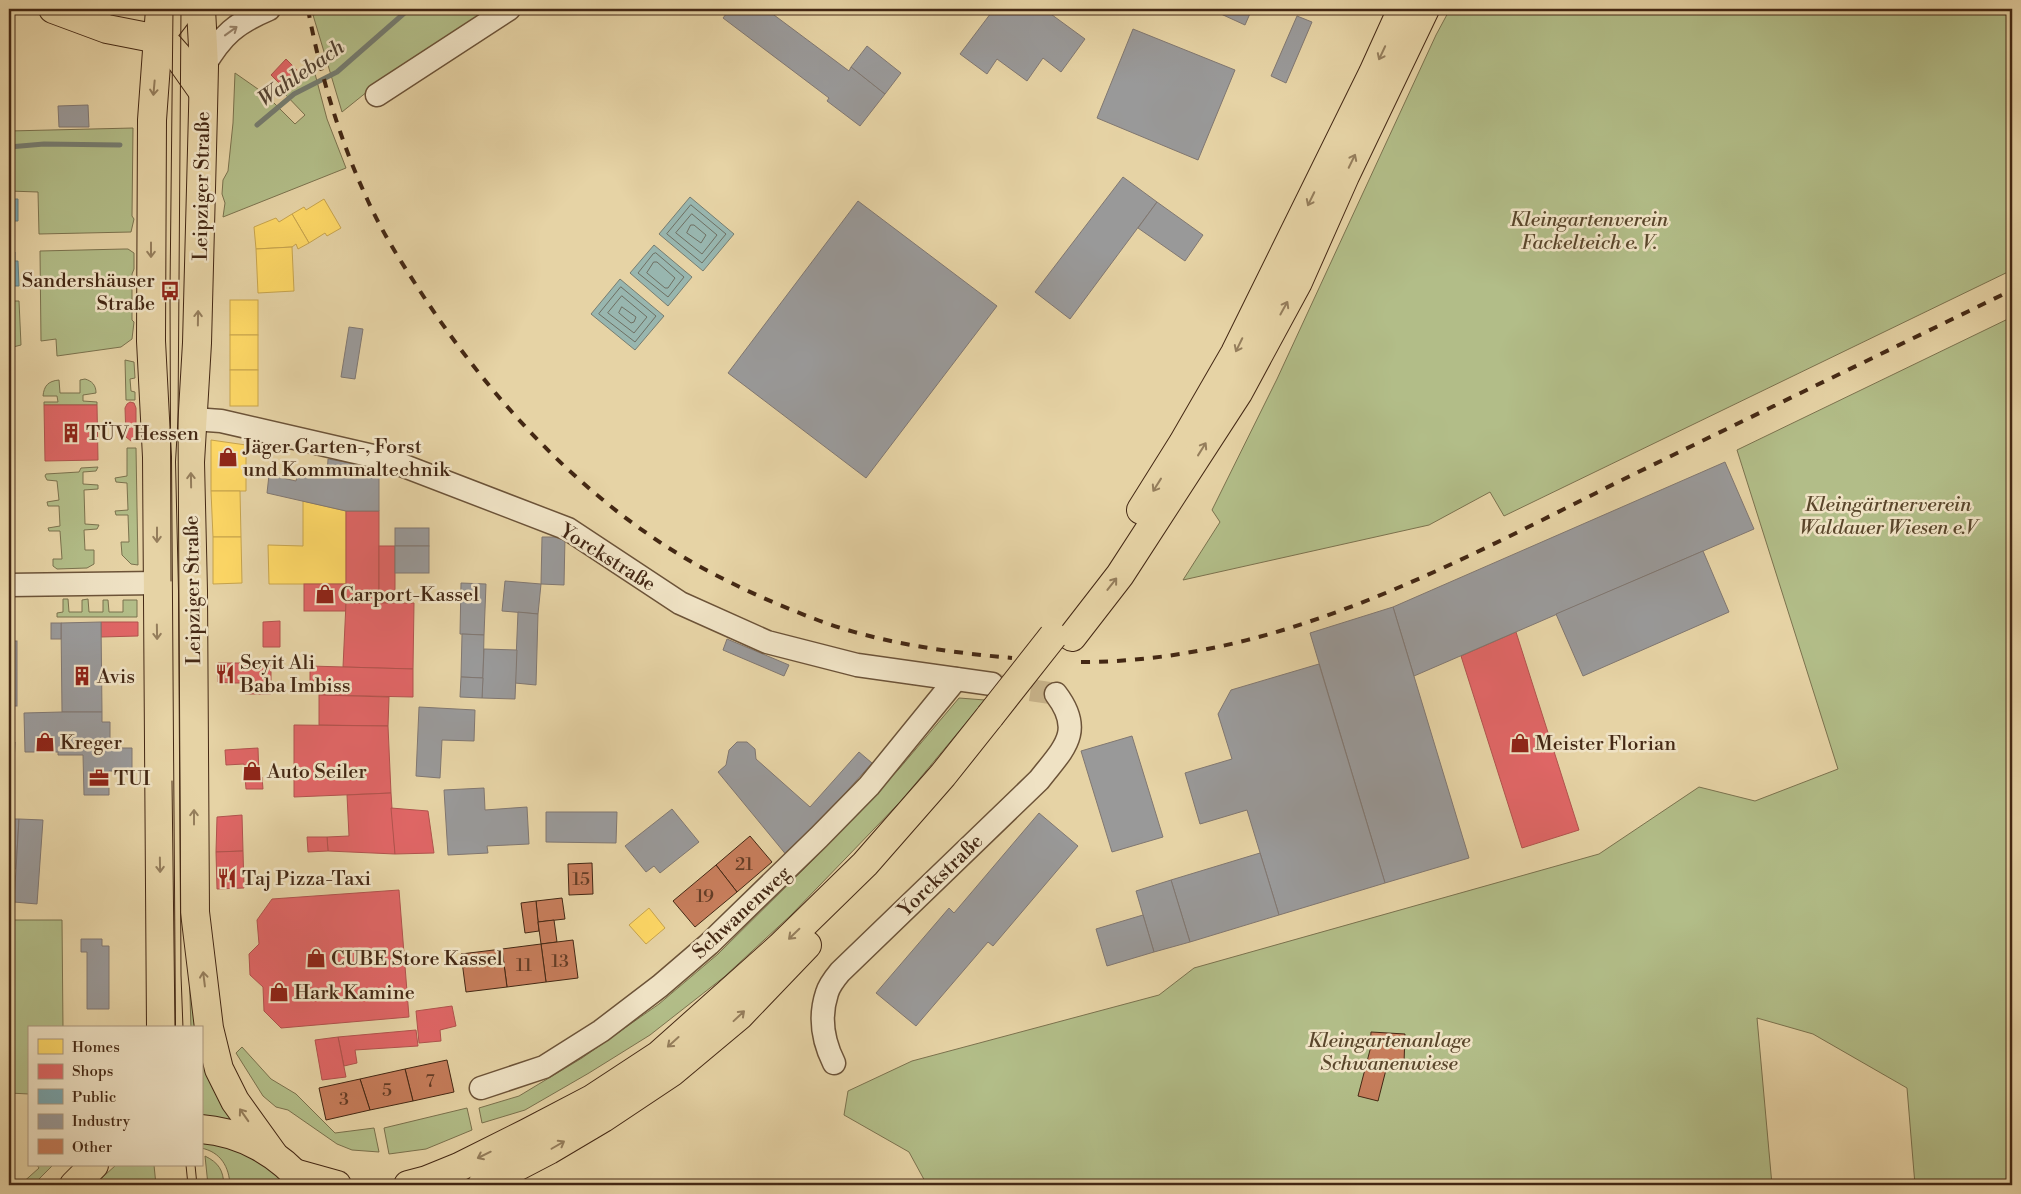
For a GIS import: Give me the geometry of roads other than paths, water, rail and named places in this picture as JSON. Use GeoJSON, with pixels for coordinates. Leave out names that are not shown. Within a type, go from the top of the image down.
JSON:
{"type":"FeatureCollection","features":[{"type":"Feature","properties":{"kind":"main road"},"geometry":{"type":"LineString","coordinates":[[53,9],[168,48],[203,79]]}},
{"type":"Feature","properties":{"kind":"main road","name":"Leipziger Straße"},"geometry":{"type":"LineString","coordinates":[[160,9],[168,48],[152,120],[151,341],[157,456],[161,1026]]}},
{"type":"Feature","properties":{"kind":"main road"},"geometry":{"type":"LineString","coordinates":[[168,48],[181,9]]}},
{"type":"Feature","properties":{"kind":"main road","name":"Leipziger Straße"},"geometry":{"type":"LineString","coordinates":[[201,9],[203,79],[197,344],[190,462],[193,591],[195,912],[209,1028],[219,1069],[235,1101],[273,1154]]}},
{"type":"Feature","properties":{"kind":"main road"},"geometry":{"type":"LineString","coordinates":[[482,1185],[549,1150],[603,1118],[672,1072],[739,1016],[889,862],[942,803],[1001,716],[1062,636],[1183,443],[1235,353],[1369,81],[1402,9]]}},
{"type":"Feature","properties":{"kind":"main road"},"geometry":{"type":"LineString","coordinates":[[1062,636],[1120,575],[1238,393],[1298,282],[1345,176],[1424,9]]}},
{"type":"Feature","properties":{"kind":"main road"},"geometry":{"type":"LineString","coordinates":[[408,1185],[427,1180],[459,1167],[527,1133],[592,1098],[659,1055],[780,947],[865,864],[943,775],[1001,716]]}},
{"type":"Feature","properties":{"kind":"main road"},"geometry":{"type":"LineString","coordinates":[[202,1129],[235,1136],[273,1154],[300,1179],[337,1185]]}},
{"type":"Feature","properties":{"kind":"main road"},"geometry":{"type":"LineString","coordinates":[[74,1185],[93,1166]]}},
{"type":"Feature","properties":{"kind":"street"},"geometry":{"type":"LineString","coordinates":[[203,79],[223,37],[241,23],[269,9]]}},
{"type":"Feature","properties":{"kind":"street"},"geometry":{"type":"LineString","coordinates":[[377,95],[509,9]]}},
{"type":"Feature","properties":{"kind":"street","name":"Yorckstraße"},"geometry":{"type":"LineString","coordinates":[[193,420],[221,421],[386,460],[550,522],[568,529],[680,603],[767,642],[857,664],[992,684]]}},
{"type":"Feature","properties":{"kind":"street"},"geometry":{"type":"LineString","coordinates":[[9,585],[157,583]]}},
{"type":"Feature","properties":{"kind":"street","name":"Schwanenweg"},"geometry":{"type":"LineString","coordinates":[[481,1088],[544,1068],[601,1031],[660,986],[709,944],[813,844],[868,786],[956,679]]}},
{"type":"Feature","properties":{"kind":"street","name":"Yorckstraße"},"geometry":{"type":"LineString","coordinates":[[834,1063],[824,1043],[823,1018],[827,992],[840,972],[1039,780],[1063,750],[1069,739],[1070,725],[1066,707],[1056,694]]}},
{"type":"Feature","properties":{"kind":"water"},"geometry":{"type":"Polygon","coordinates":[[[690,197],[734,234],[703,271],[659,234],[690,197]]]}},
{"type":"Feature","properties":{"kind":"water"},"geometry":{"type":"Polygon","coordinates":[[[654,245],[692,277],[668,306],[630,273],[654,245]]]}},
{"type":"Feature","properties":{"kind":"water"},"geometry":{"type":"Polygon","coordinates":[[[620,279],[664,316],[635,350],[591,314],[620,279]]]}},
{"type":"Feature","properties":{"kind":"waterway","name":"Wahlebach"},"geometry":{"type":"LineString","coordinates":[[257,125],[294,94],[337,72],[409,9]]}},
{"type":"Feature","properties":{"kind":"waterway","name":"Wahlebach"},"geometry":{"type":"LineString","coordinates":[[9,147],[44,144],[120,145]]}},
{"type":"Feature","properties":{"kind":"tunnel"},"geometry":{"type":"LineString","coordinates":[[998,685],[1056,694]]}},
{"type":"Feature","properties":{"kind":"tram line"},"geometry":{"type":"LineString","coordinates":[[171,581],[170,291],[173,9]]}},
{"type":"Feature","properties":{"kind":"tram line"},"geometry":{"type":"LineString","coordinates":[[181,9],[178,419],[181,975],[183,1026]]}},
{"type":"Feature","properties":{"kind":"tram line"},"geometry":{"type":"LineString","coordinates":[[172,781],[175,1026]]}},
{"type":"Feature","properties":{"kind":"tram line"},"geometry":{"type":"LineString","coordinates":[[186,1166],[188,1185]]}},
{"type":"Feature","properties":{"kind":"tram line"},"geometry":{"type":"LineString","coordinates":[[195,1166],[197,1185]]}},
{"type":"Feature","properties":{"kind":"railway"},"geometry":{"type":"LineString","coordinates":[[308,9],[318,58],[332,107],[348,155],[373,213],[420,291],[447,331],[477,370],[542,444],[578,479],[656,539],[697,565],[785,607],[839,627],[888,640],[962,653],[1012,658]]}},
{"type":"Feature","properties":{"kind":"railway"},"geometry":{"type":"LineString","coordinates":[[1081,662],[1154,658],[1225,645],[1294,627],[1362,602],[1429,574],[1495,543],[2012,290]]}},
{"type":"Feature","properties":{"kind":"place","name":"Sandershäuser Straße"},"geometry":{"type":"Point","coordinates":[170,291]}},
{"type":"Feature","properties":{"kind":"place","name":"TÜV Hessen"},"geometry":{"type":"Point","coordinates":[71,433]}},
{"type":"Feature","properties":{"kind":"place","name":"Jäger Garten-, Forst und Kommunaltechnik"},"geometry":{"type":"Point","coordinates":[228,457]}},
{"type":"Feature","properties":{"kind":"place","name":"Carport-Kassel"},"geometry":{"type":"Point","coordinates":[325,594]}},
{"type":"Feature","properties":{"kind":"place","name":"Seyit Ali Baba Imbiss"},"geometry":{"type":"Point","coordinates":[225,674]}},
{"type":"Feature","properties":{"kind":"place","name":"Avis"},"geometry":{"type":"Point","coordinates":[82,676]}},
{"type":"Feature","properties":{"kind":"place","name":"Kreger"},"geometry":{"type":"Point","coordinates":[45,742]}},
{"type":"Feature","properties":{"kind":"place","name":"Meister Florian"},"geometry":{"type":"Point","coordinates":[1520,743]}},
{"type":"Feature","properties":{"kind":"place","name":"Auto Seiler"},"geometry":{"type":"Point","coordinates":[252,771]}},
{"type":"Feature","properties":{"kind":"place","name":"TUI"},"geometry":{"type":"Point","coordinates":[99,778]}},
{"type":"Feature","properties":{"kind":"place","name":"Taj Pizza-Taxi"},"geometry":{"type":"Point","coordinates":[227,878]}},
{"type":"Feature","properties":{"kind":"place","name":"CUBE Store Kassel"},"geometry":{"type":"Point","coordinates":[316,958]}},
{"type":"Feature","properties":{"kind":"place","name":"Hark Kamine"},"geometry":{"type":"Point","coordinates":[279,992]}},
{"type":"Feature","properties":{"kind":"park label","name":"Kleingartenverein Fackelteich e. V."},"geometry":{"type":"Point","coordinates":[1589,230]}},
{"type":"Feature","properties":{"kind":"park label","name":"Kleingärtnerverein Waldauer Wiesen e.V"},"geometry":{"type":"Point","coordinates":[1888,516]}},
{"type":"Feature","properties":{"kind":"park label","name":"Kleingartenanlage Schwanenwiese"},"geometry":{"type":"Point","coordinates":[1389,1052]}}]}
